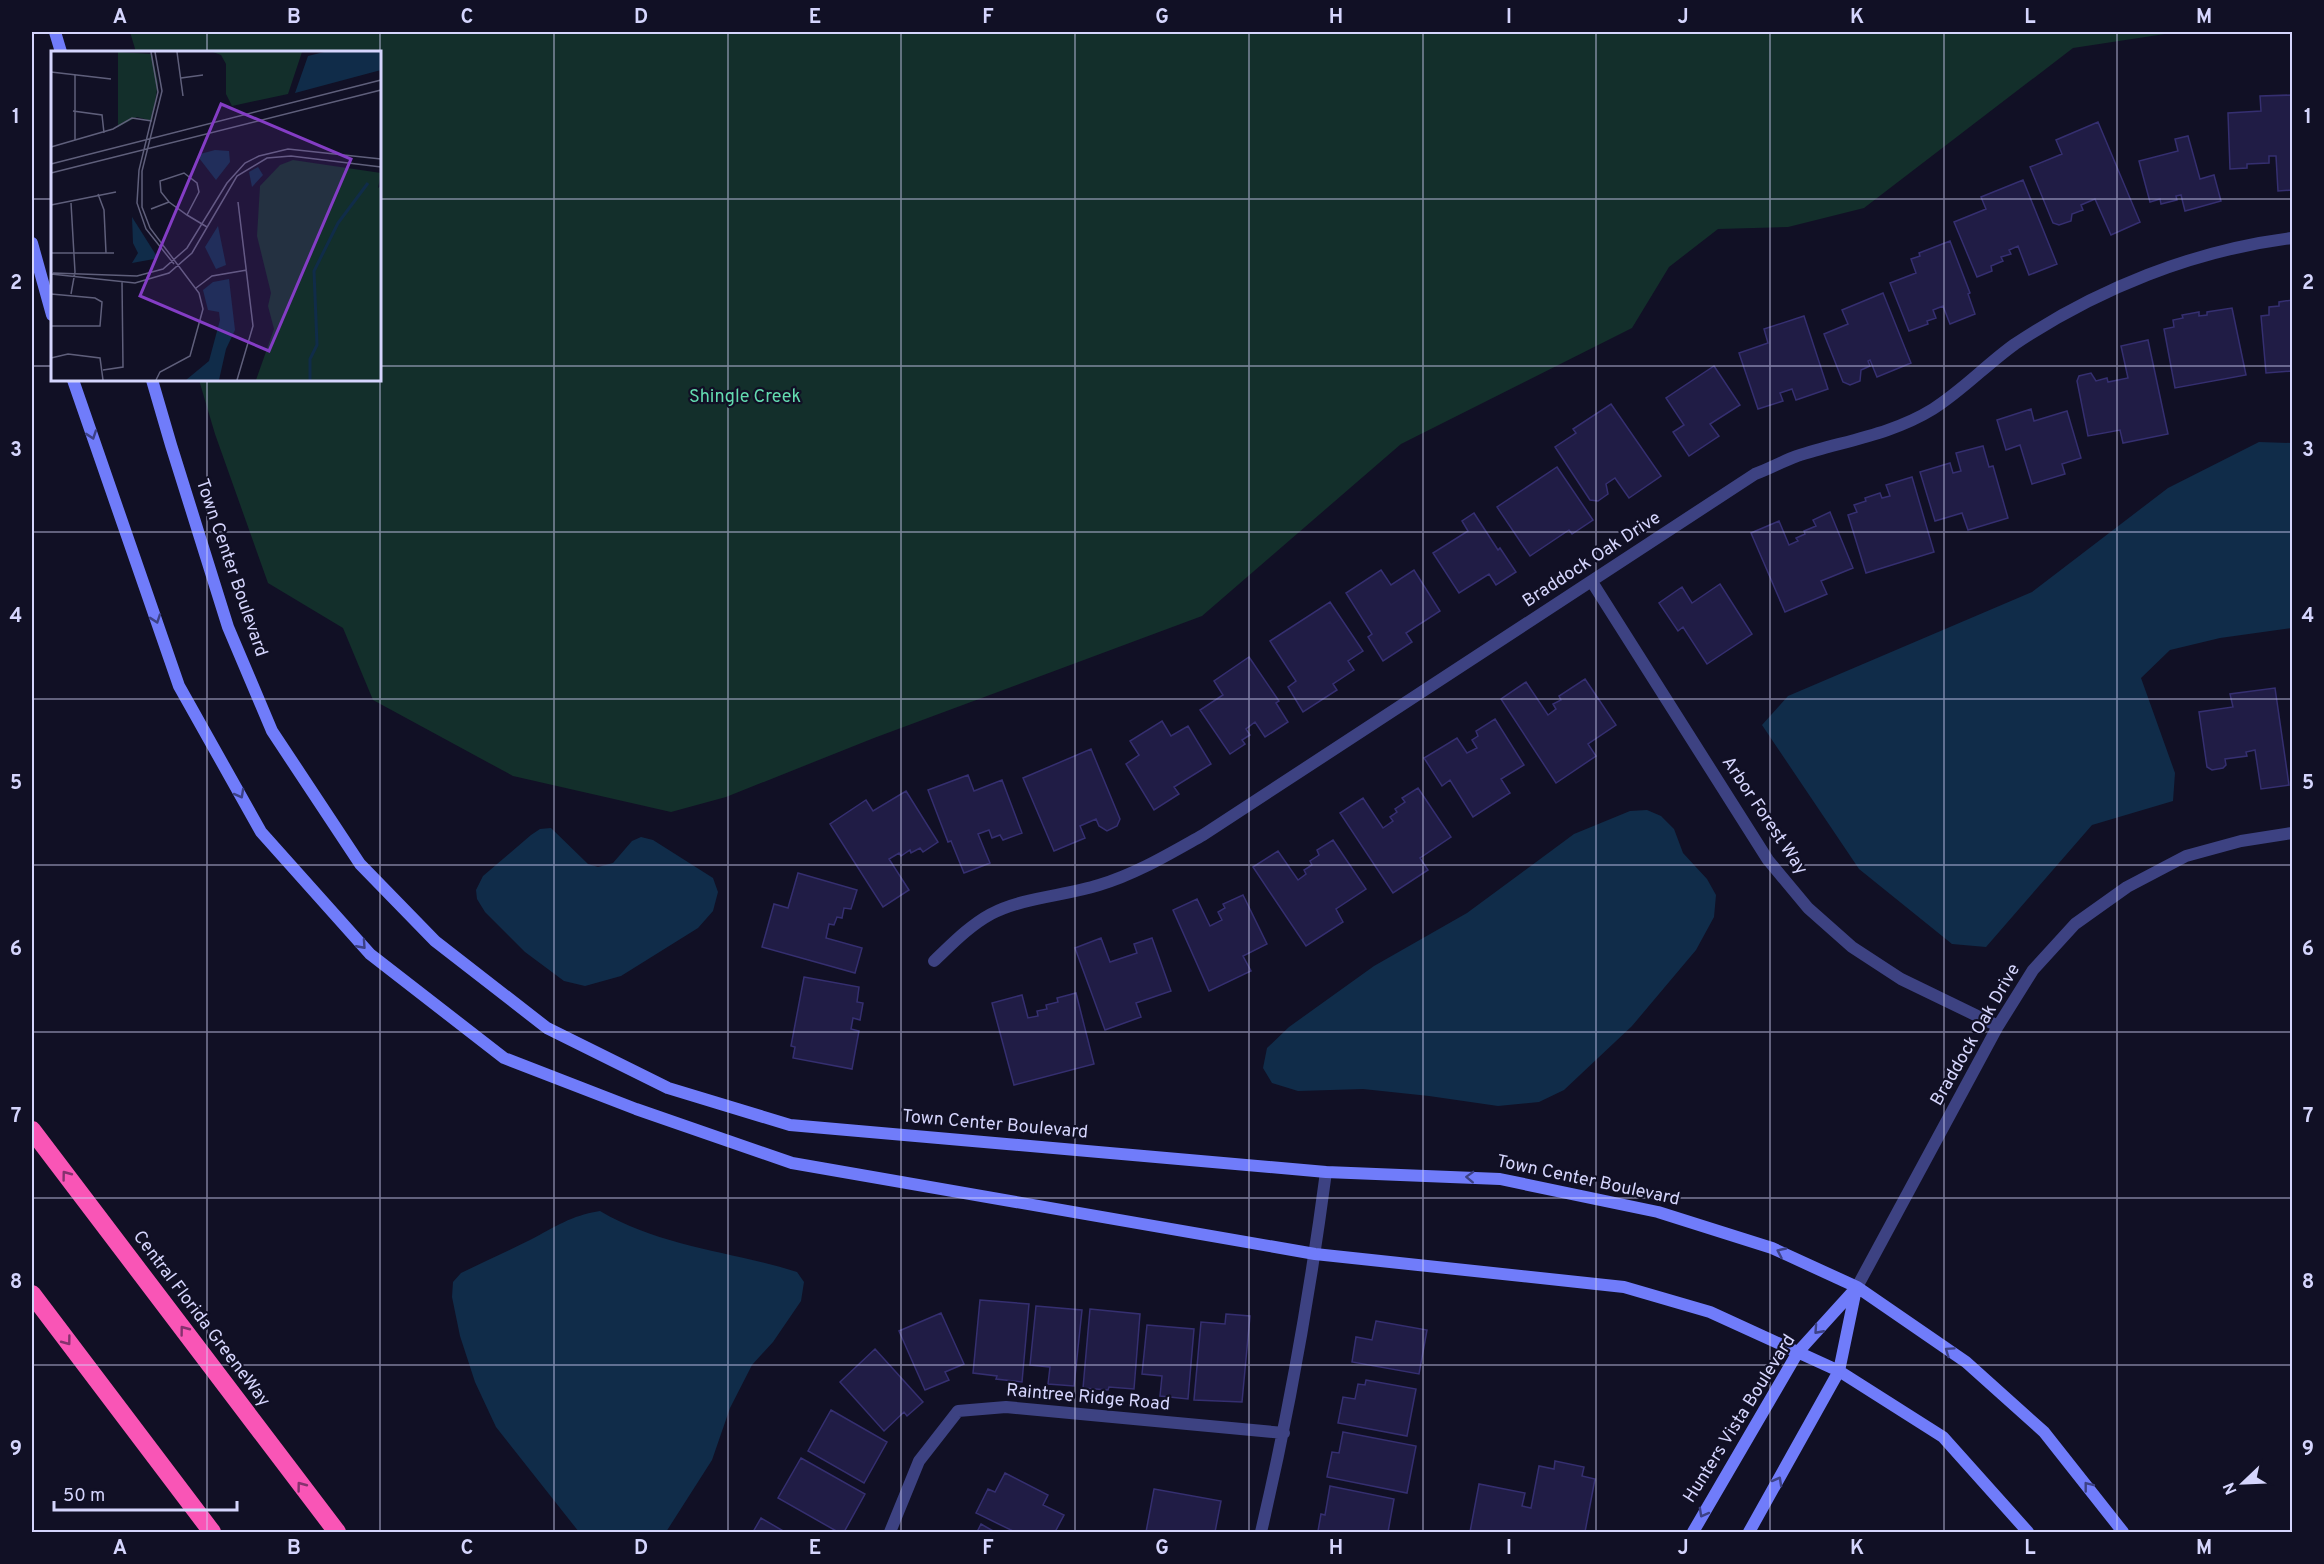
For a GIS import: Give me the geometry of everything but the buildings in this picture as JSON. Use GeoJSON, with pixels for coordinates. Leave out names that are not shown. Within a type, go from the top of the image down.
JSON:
{"type":"FeatureCollection","features":[{"type":"Feature","properties":{"kind":"highway","name":"Central Florida GreeneWay"},"geometry":{"type":"LineString","coordinates":[[32,1130],[337,1533]]}},
{"type":"Feature","properties":{"kind":"highway"},"geometry":{"type":"LineString","coordinates":[[32,1294],[212,1533]]}},
{"type":"Feature","properties":{"kind":"street"},"geometry":{"type":"LineString","coordinates":[[55,32],[61,51]]}},
{"type":"Feature","properties":{"kind":"street","name":"Braddock Oak Drive"},"geometry":{"type":"LineString","coordinates":[[934,961],[970,928],[993,913],[1029,901],[1098,885],[1148,867],[1203,835],[1755,474],[1796,457],[1857,441],[1898,427],[1934,408],[2013,345],[2069,310],[2143,276],[2210,256],[2292,238]]}},
{"type":"Feature","properties":{"kind":"street"},"geometry":{"type":"LineString","coordinates":[[32,243],[51,311]]}},
{"type":"Feature","properties":{"kind":"street"},"geometry":{"type":"LineString","coordinates":[[73,381],[179,686],[261,832],[370,954],[504,1058],[636,1109],[792,1163],[1315,1254],[1624,1287],[1710,1312],[1839,1371],[1943,1437],[2028,1533]]}},
{"type":"Feature","properties":{"kind":"street","name":"Town Center Boulevard"},"geometry":{"type":"LineString","coordinates":[[152,381],[228,627],[272,731],[360,864],[435,941],[547,1028],[668,1088],[790,1125],[1326,1172],[1500,1179],[1659,1212],[1772,1248],[1857,1287],[1966,1362],[2044,1432],[2123,1533]]}},
{"type":"Feature","properties":{"kind":"street","name":"Arbor Forest Way"},"geometry":{"type":"LineString","coordinates":[[1592,582],[1768,860],[1808,908],[1852,947],[1901,979],[1998,1026]]}},
{"type":"Feature","properties":{"kind":"street","name":"Braddock Oak Drive"},"geometry":{"type":"LineString","coordinates":[[1857,1287],[1998,1026],[2033,970],[2075,924],[2127,887],[2186,856],[2241,842],[2292,833]]}},
{"type":"Feature","properties":{"kind":"street"},"geometry":{"type":"LineString","coordinates":[[1261,1533],[1284,1433],[1315,1254],[1326,1172]]}},
{"type":"Feature","properties":{"kind":"street"},"geometry":{"type":"LineString","coordinates":[[1749,1533],[1839,1371],[1857,1287]]}},
{"type":"Feature","properties":{"kind":"street","name":"Hunters Vista Boulevard"},"geometry":{"type":"LineString","coordinates":[[1693,1533],[1798,1352],[1857,1287]]}},
{"type":"Feature","properties":{"kind":"street","name":"Raintree Ridge Road"},"geometry":{"type":"LineString","coordinates":[[890,1533],[919,1461],[958,1411],[1006,1407],[1284,1433]]}},
{"type":"Feature","properties":{"kind":"green space","name":"Shingle Creek"},"geometry":{"type":"Polygon","coordinates":[[[130,32],[2178,32],[2073,48],[1864,208],[1788,227],[1718,229],[1669,267],[1632,328],[1401,444],[1202,616],[874,738],[726,797],[671,812],[513,776],[373,700],[343,628],[268,583],[215,434],[199,381],[381,381],[381,51],[136,51],[130,32]]]}},
{"type":"Feature","properties":{"kind":"water"},"geometry":{"type":"Polygon","coordinates":[[[2259,442],[2292,443],[2292,628],[2220,638],[2170,650],[2141,678],[2175,773],[2173,801],[2092,825],[1986,947],[1952,944],[1859,869],[1762,725],[1788,696],[2032,592],[2168,488],[2259,442]]]}},
{"type":"Feature","properties":{"kind":"water"},"geometry":{"type":"Polygon","coordinates":[[[1647,810],[1661,816],[1674,829],[1683,853],[1707,879],[1716,895],[1714,917],[1696,950],[1632,1026],[1564,1090],[1539,1102],[1498,1106],[1363,1089],[1298,1091],[1272,1083],[1263,1068],[1267,1048],[1289,1027],[1374,966],[1467,913],[1574,834],[1630,811],[1647,810]]]}},
{"type":"Feature","properties":{"kind":"water"},"geometry":{"type":"Polygon","coordinates":[[[551,828],[588,864],[598,867],[613,863],[632,841],[641,837],[653,840],[713,878],[718,892],[713,911],[698,928],[621,976],[585,986],[564,981],[525,952],[485,912],[477,899],[476,890],[483,876],[531,835],[540,829],[551,828]]]}},
{"type":"Feature","properties":{"kind":"water"},"geometry":{"type":"Polygon","coordinates":[[[600,1211],[623,1223],[671,1241],[797,1272],[804,1282],[801,1301],[773,1342],[752,1365],[730,1408],[712,1460],[666,1532],[579,1532],[496,1427],[475,1382],[460,1336],[452,1297],[453,1282],[461,1273],[564,1222],[600,1211]]]}}]}
